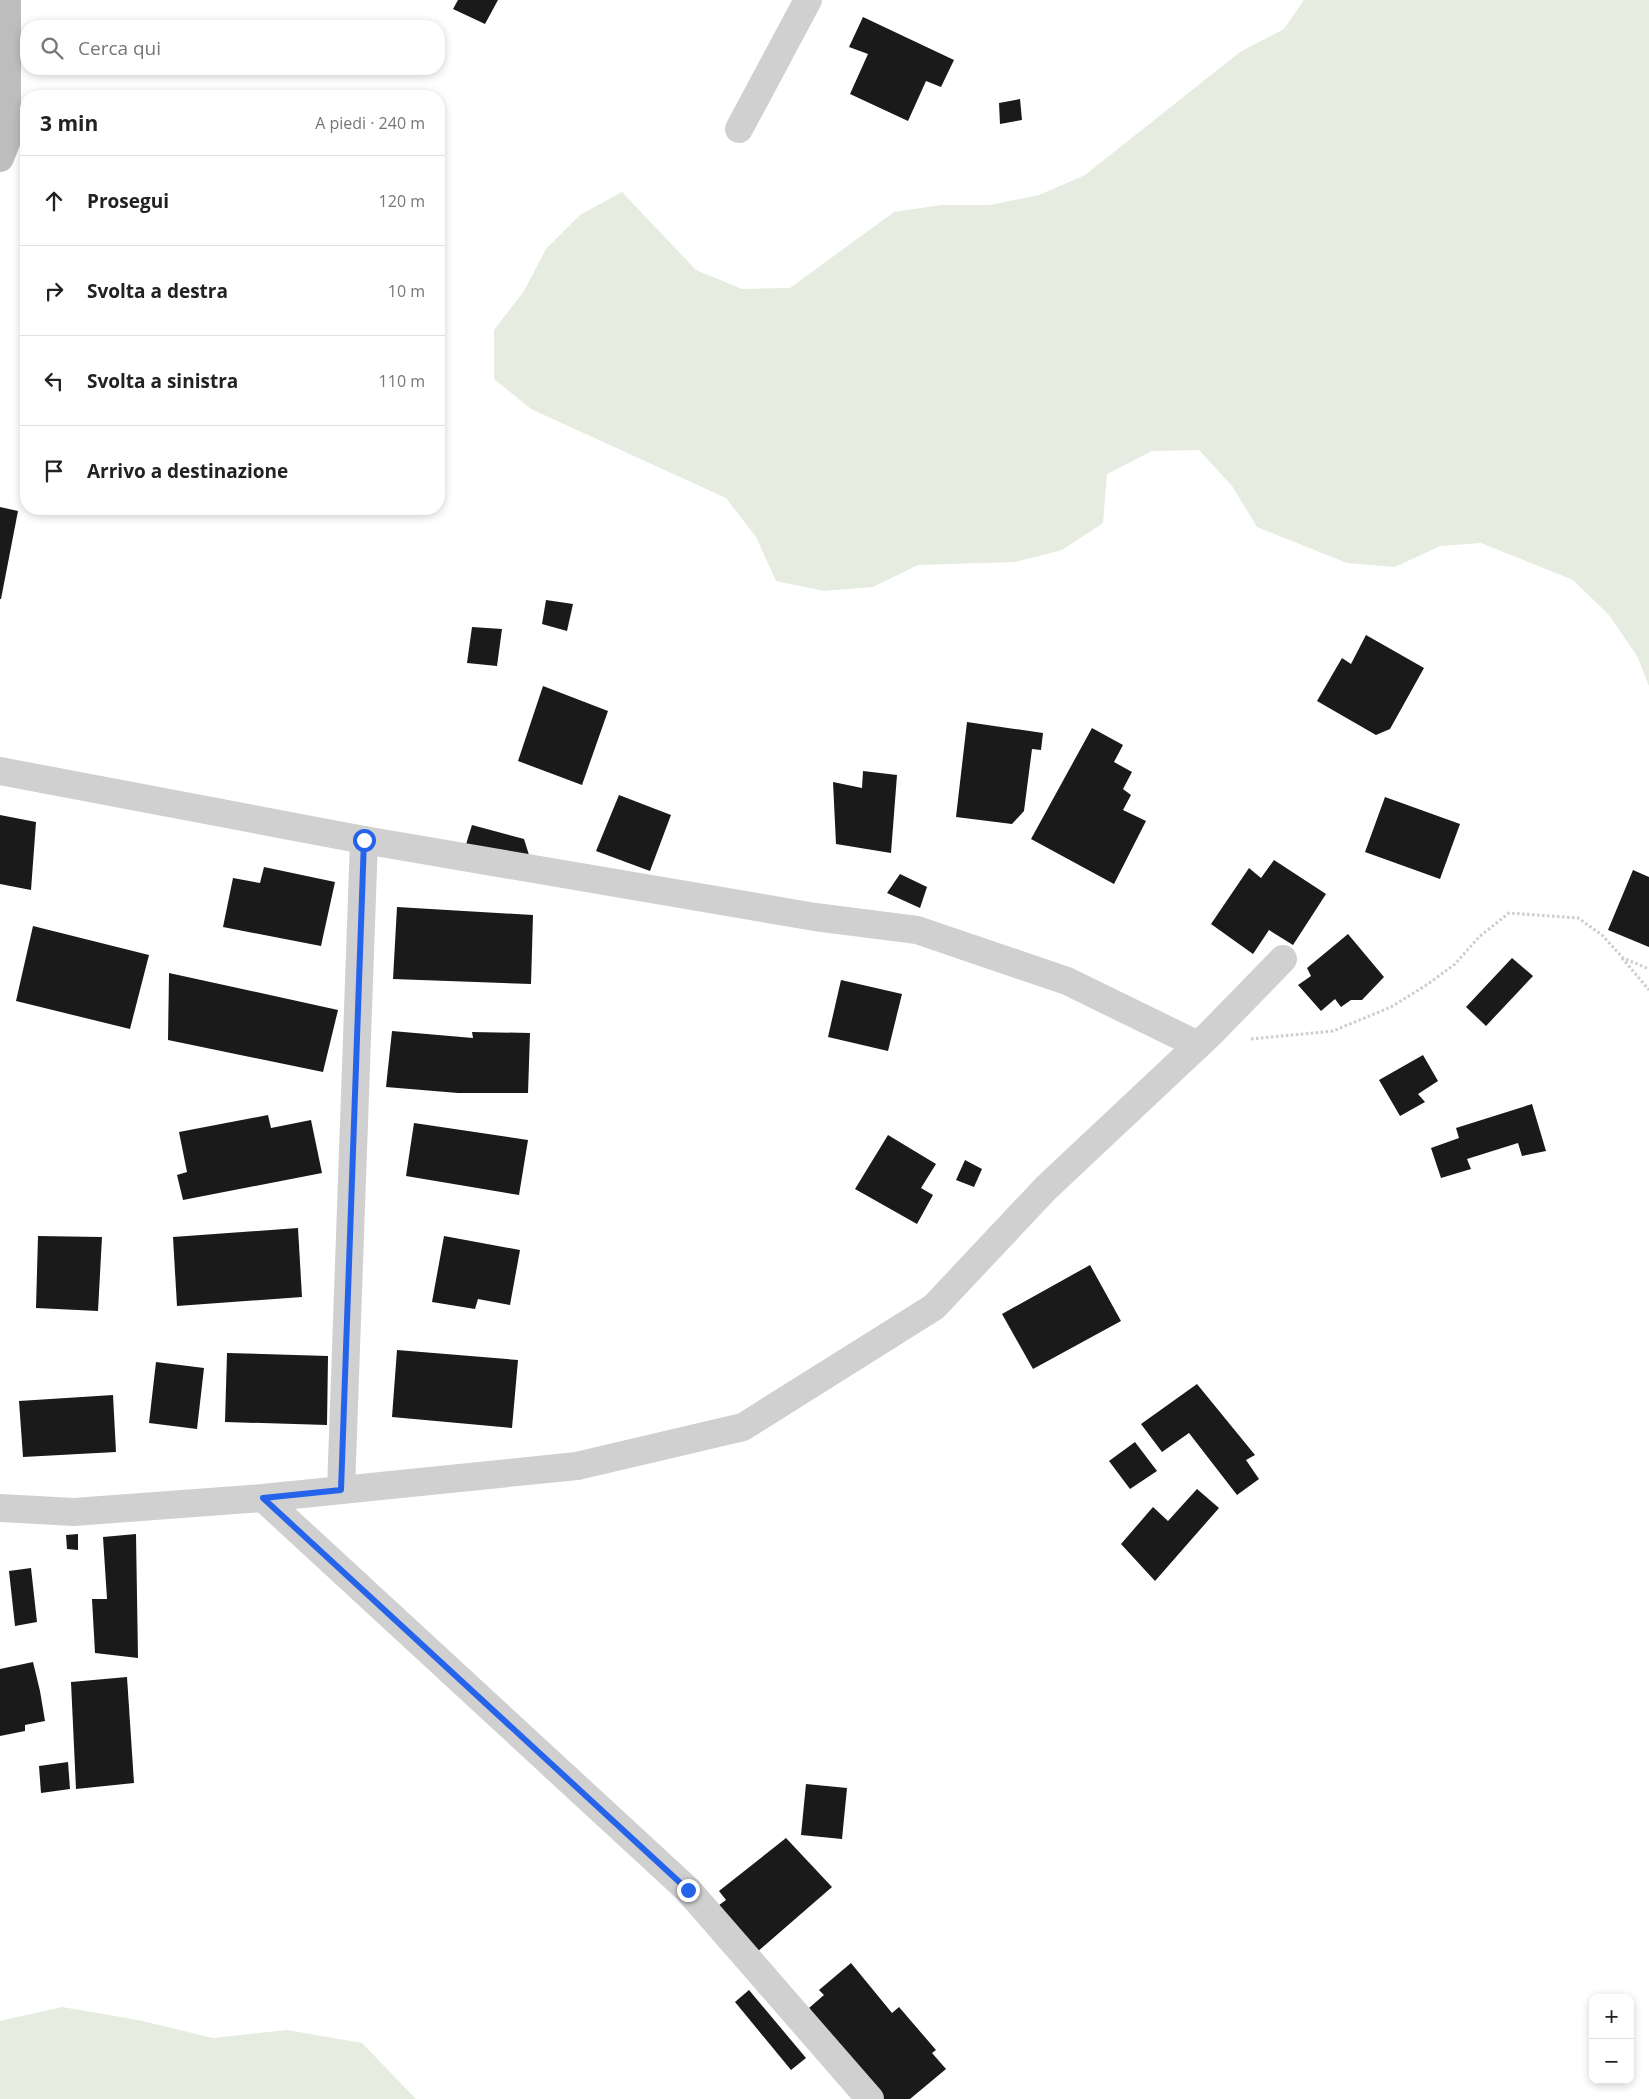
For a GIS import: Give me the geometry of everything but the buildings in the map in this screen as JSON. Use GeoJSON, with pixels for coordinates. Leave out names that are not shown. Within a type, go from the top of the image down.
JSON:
{"type":"FeatureCollection","features":[{"type":"Feature","properties":{"kind":"street"},"geometry":{"type":"LineString","coordinates":[[0,158],[7,140],[8,0]]}},
{"type":"Feature","properties":{"kind":"street"},"geometry":{"type":"LineString","coordinates":[[739,129],[808,0]]}},
{"type":"Feature","properties":{"kind":"street"},"geometry":{"type":"LineString","coordinates":[[0,771],[364,840],[815,917],[916,930],[1067,981],[1198,1045]]}},
{"type":"Feature","properties":{"kind":"street"},"geometry":{"type":"LineString","coordinates":[[341,1490],[364,840]]}},
{"type":"Feature","properties":{"kind":"street"},"geometry":{"type":"LineString","coordinates":[[0,1508],[74,1512],[263,1498],[577,1466],[743,1427],[934,1307],[1046,1188],[1198,1045],[1283,959]]}},
{"type":"Feature","properties":{"kind":"street"},"geometry":{"type":"LineString","coordinates":[[263,1498],[688,1890],[870,2099]]}},
{"type":"Feature","properties":{"kind":"path"},"geometry":{"type":"LineString","coordinates":[[1198,1045],[1333,1031],[1390,1007],[1428,984],[1448,969],[1480,937],[1508,914],[1578,918],[1602,935],[1623,958],[1649,969]]}},
{"type":"Feature","properties":{"kind":"path"},"geometry":{"type":"LineString","coordinates":[[1602,935],[1649,990]]}},
{"type":"Feature","properties":{"kind":"shaded area"},"geometry":{"type":"Polygon","coordinates":[[[1304,0],[1649,0],[1649,686],[1637,656],[1609,615],[1573,580],[1481,543],[1440,546],[1395,567],[1347,563],[1257,527],[1232,486],[1199,450],[1152,451],[1107,474],[1103,523],[1062,550],[1015,562],[918,565],[873,587],[824,591],[776,581],[756,537],[726,498],[531,409],[494,379],[494,330],[524,291],[546,249],[580,215],[622,192],[696,270],[742,289],[790,288],[894,212],[941,205],[990,205],[1039,195],[1085,175],[1240,52],[1284,29],[1304,0]]]}},
{"type":"Feature","properties":{"kind":"shaded area"},"geometry":{"type":"Polygon","coordinates":[[[62,2007],[138,2020],[213,2038],[287,2030],[362,2043],[416,2099],[0,2099],[0,2021],[62,2007]]]}},
{"type":"Feature","properties":{"kind":"route"},"geometry":{"type":"LineString","coordinates":[[364,840],[341,1490],[263,1498],[301,1531],[688,1890]]}}]}
